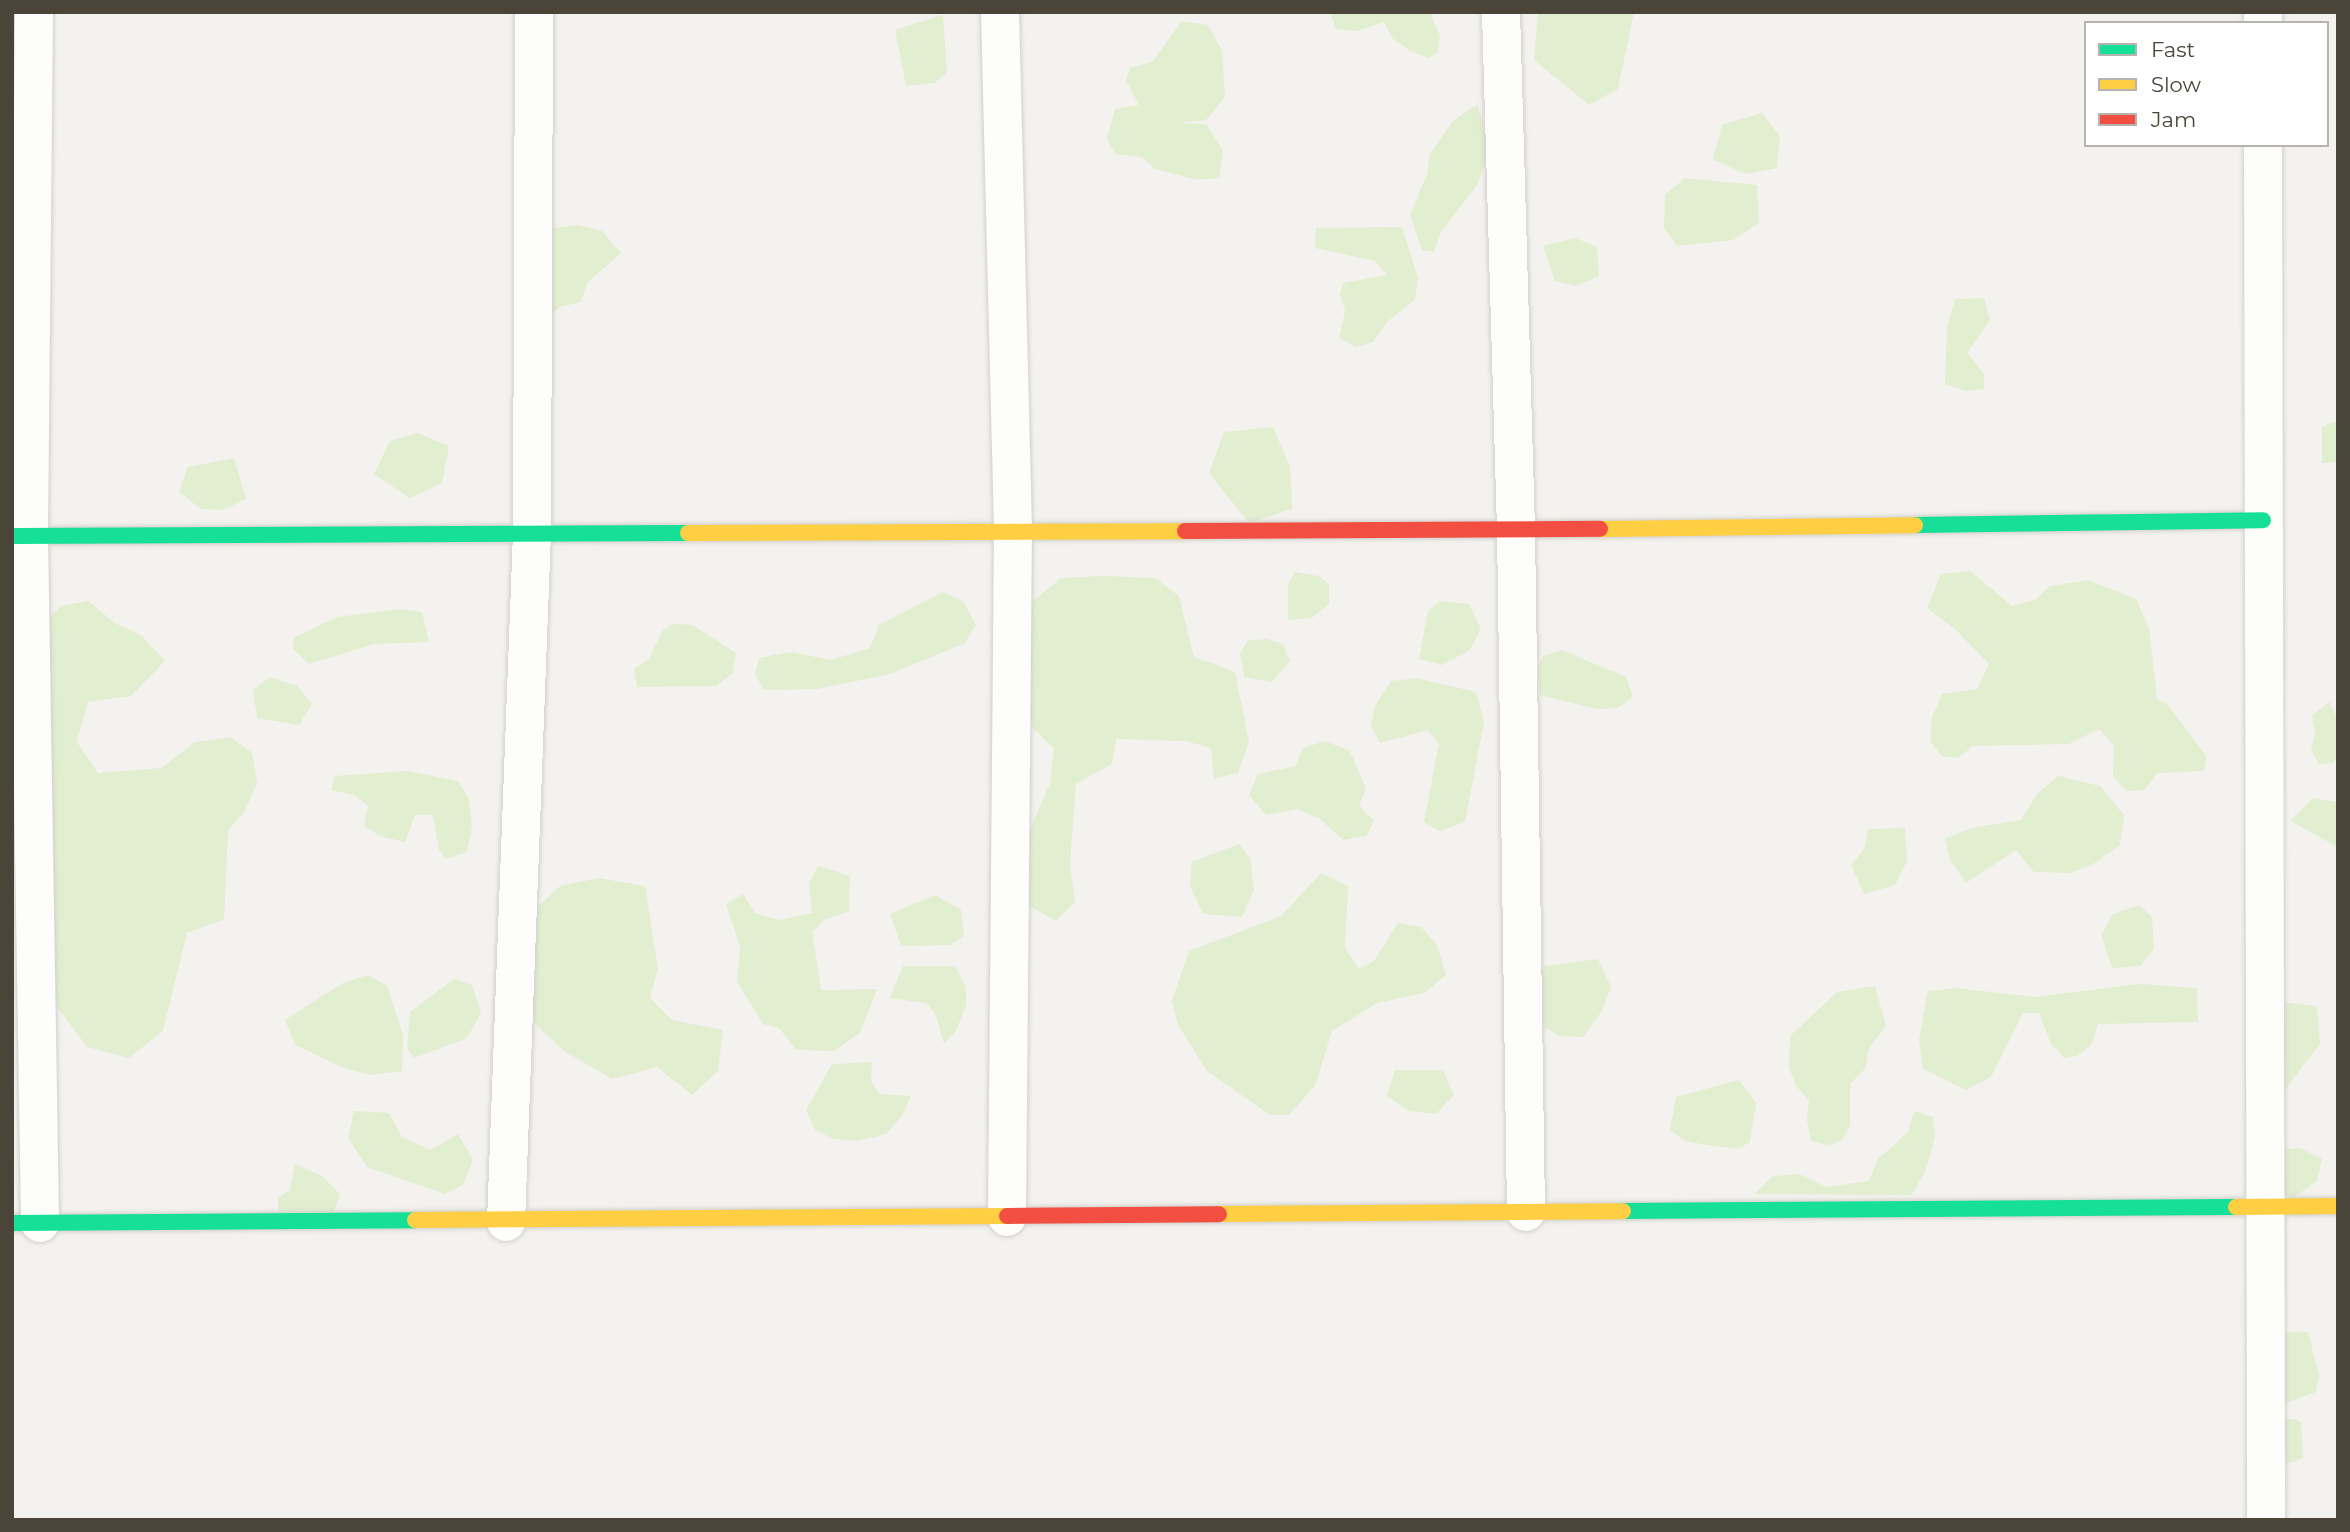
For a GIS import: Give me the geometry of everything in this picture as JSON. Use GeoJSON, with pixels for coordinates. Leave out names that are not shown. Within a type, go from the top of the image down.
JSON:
{"type":"FeatureCollection","features":[{"type":"Feature","properties":{"kind":"street"},"geometry":{"type":"LineString","coordinates":[[34,12],[21,535],[26,1223],[506,1222],[2338,1206]]}},
{"type":"Feature","properties":{"kind":"street"},"geometry":{"type":"LineString","coordinates":[[506,1222],[532,532],[534,12]]}},
{"type":"Feature","properties":{"kind":"street"},"geometry":{"type":"LineString","coordinates":[[1000,12],[1013,530],[1007,1217]]}},
{"type":"Feature","properties":{"kind":"street"},"geometry":{"type":"LineString","coordinates":[[1501,12],[1516,530],[1526,1212]]}},
{"type":"Feature","properties":{"kind":"street"},"geometry":{"type":"LineString","coordinates":[[2263,147],[2263,1205],[2266,1520]]}},
{"type":"Feature","properties":{"kind":"street"},"geometry":{"type":"LineString","coordinates":[[21,535],[1516,530],[2263,520]]}},
{"type":"Feature","properties":{"kind":"green space"},"geometry":{"type":"Polygon","coordinates":[[[1330,12],[1430,12],[1440,36],[1438,52],[1429,58],[1412,52],[1393,39],[1384,22],[1357,31],[1336,29],[1330,12]]]}},
{"type":"Feature","properties":{"kind":"green space"},"geometry":{"type":"Polygon","coordinates":[[[1538,12],[1634,12],[1618,89],[1589,105],[1534,60],[1538,12]]]}},
{"type":"Feature","properties":{"kind":"green space"},"geometry":{"type":"Polygon","coordinates":[[[943,15],[947,72],[935,83],[906,86],[895,30],[943,15]]]}},
{"type":"Feature","properties":{"kind":"green space"},"geometry":{"type":"Polygon","coordinates":[[[1182,21],[1208,25],[1222,51],[1225,97],[1206,120],[1177,123],[1206,124],[1223,150],[1219,178],[1197,180],[1155,169],[1142,157],[1115,154],[1107,139],[1115,109],[1139,105],[1126,80],[1130,68],[1152,62],[1182,21]]]}},
{"type":"Feature","properties":{"kind":"green space"},"geometry":{"type":"Polygon","coordinates":[[[1477,104],[1491,149],[1477,185],[1441,232],[1434,252],[1422,250],[1410,215],[1427,174],[1430,154],[1452,122],[1477,104]]]}},
{"type":"Feature","properties":{"kind":"green space"},"geometry":{"type":"Polygon","coordinates":[[[1762,113],[1780,136],[1777,168],[1745,174],[1713,159],[1722,125],[1762,113]]]}},
{"type":"Feature","properties":{"kind":"green space"},"geometry":{"type":"Polygon","coordinates":[[[1685,178],[1757,185],[1759,223],[1733,240],[1677,246],[1664,228],[1665,195],[1685,178]]]}},
{"type":"Feature","properties":{"kind":"green space"},"geometry":{"type":"Polygon","coordinates":[[[578,225],[602,231],[621,253],[587,283],[581,302],[560,307],[546,319],[548,229],[578,225]]]}},
{"type":"Feature","properties":{"kind":"green space"},"geometry":{"type":"Polygon","coordinates":[[[1402,227],[1418,278],[1415,300],[1388,321],[1373,342],[1356,347],[1339,338],[1345,311],[1340,294],[1343,283],[1387,275],[1375,261],[1315,248],[1316,228],[1402,227]]]}},
{"type":"Feature","properties":{"kind":"green space"},"geometry":{"type":"Polygon","coordinates":[[[1575,238],[1597,247],[1599,276],[1576,286],[1555,281],[1543,246],[1575,238]]]}},
{"type":"Feature","properties":{"kind":"green space"},"geometry":{"type":"Polygon","coordinates":[[[1984,298],[1990,320],[1967,353],[1984,374],[1984,389],[1966,391],[1945,384],[1947,327],[1955,299],[1984,298]]]}},
{"type":"Feature","properties":{"kind":"green space"},"geometry":{"type":"Polygon","coordinates":[[[2338,420],[2338,462],[2322,463],[2322,427],[2338,420]]]}},
{"type":"Feature","properties":{"kind":"green space"},"geometry":{"type":"Polygon","coordinates":[[[1273,427],[1290,467],[1292,509],[1249,523],[1209,473],[1224,432],[1273,427]]]}},
{"type":"Feature","properties":{"kind":"green space"},"geometry":{"type":"Polygon","coordinates":[[[418,433],[449,446],[442,483],[410,498],[374,474],[390,441],[418,433]]]}},
{"type":"Feature","properties":{"kind":"green space"},"geometry":{"type":"Polygon","coordinates":[[[234,458],[246,499],[223,510],[201,509],[179,492],[188,467],[234,458]]]}},
{"type":"Feature","properties":{"kind":"green space"},"geometry":{"type":"Polygon","coordinates":[[[1970,571],[2012,606],[2035,600],[2050,586],[2088,580],[2136,599],[2149,628],[2157,699],[2167,704],[2207,757],[2204,771],[2158,773],[2144,790],[2126,791],[2113,776],[2114,745],[2099,729],[2069,744],[1973,746],[1958,758],[1941,756],[1930,741],[1932,717],[1942,694],[1977,689],[1989,664],[1954,628],[1927,608],[1941,574],[1970,571]]]}},
{"type":"Feature","properties":{"kind":"green space"},"geometry":{"type":"Polygon","coordinates":[[[1295,572],[1318,576],[1329,584],[1329,604],[1312,618],[1288,620],[1288,584],[1295,572]]]}},
{"type":"Feature","properties":{"kind":"green space"},"geometry":{"type":"Polygon","coordinates":[[[1061,578],[1155,578],[1179,596],[1194,657],[1235,672],[1249,742],[1238,773],[1214,779],[1211,748],[1185,741],[1116,739],[1112,764],[1076,784],[1070,865],[1075,902],[1056,921],[1025,903],[1020,854],[1050,783],[1054,749],[1033,728],[1024,694],[1022,652],[1032,602],[1061,578]]]}},
{"type":"Feature","properties":{"kind":"green space"},"geometry":{"type":"Polygon","coordinates":[[[943,592],[964,602],[976,625],[965,643],[890,674],[817,689],[764,690],[755,674],[759,658],[790,652],[831,660],[870,648],[879,625],[943,592]]]}},
{"type":"Feature","properties":{"kind":"green space"},"geometry":{"type":"Polygon","coordinates":[[[88,601],[115,623],[142,636],[165,661],[131,696],[88,702],[77,742],[98,773],[161,768],[195,742],[231,737],[252,753],[257,783],[244,813],[228,830],[224,919],[187,933],[163,1031],[129,1058],[87,1047],[58,1008],[42,938],[45,624],[60,606],[88,601]]]}},
{"type":"Feature","properties":{"kind":"green space"},"geometry":{"type":"Polygon","coordinates":[[[1440,601],[1469,604],[1481,629],[1470,650],[1442,665],[1419,659],[1428,611],[1440,601]]]}},
{"type":"Feature","properties":{"kind":"green space"},"geometry":{"type":"Polygon","coordinates":[[[400,609],[422,612],[429,642],[374,644],[309,664],[293,649],[294,638],[337,617],[400,609]]]}},
{"type":"Feature","properties":{"kind":"green space"},"geometry":{"type":"Polygon","coordinates":[[[673,624],[692,625],[736,653],[733,673],[716,686],[637,687],[634,669],[649,659],[662,631],[673,624]]]}},
{"type":"Feature","properties":{"kind":"green space"},"geometry":{"type":"Polygon","coordinates":[[[1267,639],[1283,644],[1290,661],[1272,682],[1244,677],[1240,653],[1248,640],[1267,639]]]}},
{"type":"Feature","properties":{"kind":"green space"},"geometry":{"type":"Polygon","coordinates":[[[1562,650],[1626,677],[1633,697],[1618,708],[1597,709],[1540,695],[1537,669],[1543,656],[1562,650]]]}},
{"type":"Feature","properties":{"kind":"green space"},"geometry":{"type":"Polygon","coordinates":[[[270,677],[297,686],[312,704],[299,725],[257,718],[253,690],[270,677]]]}},
{"type":"Feature","properties":{"kind":"green space"},"geometry":{"type":"Polygon","coordinates":[[[1416,678],[1476,692],[1484,722],[1465,822],[1440,831],[1424,822],[1439,743],[1427,730],[1380,743],[1371,726],[1375,706],[1391,681],[1416,678]]]}},
{"type":"Feature","properties":{"kind":"green space"},"geometry":{"type":"Polygon","coordinates":[[[2329,702],[2338,719],[2338,757],[2333,763],[2319,764],[2311,750],[2315,734],[2312,716],[2329,702]]]}},
{"type":"Feature","properties":{"kind":"green space"},"geometry":{"type":"Polygon","coordinates":[[[1325,741],[1350,751],[1366,789],[1359,805],[1374,821],[1366,836],[1343,840],[1320,819],[1298,809],[1266,815],[1249,795],[1258,774],[1295,766],[1303,748],[1325,741]]]}},
{"type":"Feature","properties":{"kind":"green space"},"geometry":{"type":"Polygon","coordinates":[[[408,771],[458,781],[469,799],[472,826],[467,852],[446,859],[439,850],[433,815],[415,815],[405,842],[380,836],[364,826],[368,806],[354,795],[331,790],[335,776],[408,771]]]}},
{"type":"Feature","properties":{"kind":"green space"},"geometry":{"type":"Polygon","coordinates":[[[2058,776],[2100,786],[2124,815],[2120,845],[2095,863],[2071,873],[2034,872],[2016,850],[1966,883],[1950,860],[1945,838],[1976,827],[2021,820],[2037,794],[2058,776]]]}},
{"type":"Feature","properties":{"kind":"green space"},"geometry":{"type":"Polygon","coordinates":[[[2313,798],[2338,802],[2338,847],[2290,821],[2313,798]]]}},
{"type":"Feature","properties":{"kind":"green space"},"geometry":{"type":"Polygon","coordinates":[[[1905,828],[1907,861],[1895,885],[1864,894],[1851,865],[1864,849],[1868,829],[1905,828]]]}},
{"type":"Feature","properties":{"kind":"green space"},"geometry":{"type":"Polygon","coordinates":[[[1239,844],[1250,858],[1254,890],[1242,917],[1203,914],[1190,886],[1192,862],[1239,844]]]}},
{"type":"Feature","properties":{"kind":"green space"},"geometry":{"type":"Polygon","coordinates":[[[818,866],[850,876],[849,911],[826,919],[812,932],[821,990],[877,989],[860,1033],[834,1051],[796,1050],[779,1028],[763,1024],[737,982],[740,946],[726,904],[743,894],[755,913],[779,920],[812,913],[809,883],[818,866]]]}},
{"type":"Feature","properties":{"kind":"green space"},"geometry":{"type":"Polygon","coordinates":[[[1321,873],[1348,886],[1345,948],[1359,969],[1374,961],[1398,923],[1421,927],[1437,945],[1446,975],[1424,993],[1377,1003],[1332,1031],[1315,1086],[1289,1115],[1270,1115],[1207,1071],[1178,1025],[1172,1000],[1189,951],[1281,916],[1321,873]]]}},
{"type":"Feature","properties":{"kind":"green space"},"geometry":{"type":"Polygon","coordinates":[[[599,878],[645,886],[658,969],[650,998],[672,1020],[723,1030],[718,1071],[692,1095],[657,1067],[612,1079],[564,1051],[529,1018],[531,913],[560,886],[599,878]]]}},
{"type":"Feature","properties":{"kind":"green space"},"geometry":{"type":"Polygon","coordinates":[[[935,895],[961,910],[964,936],[951,945],[901,946],[890,914],[935,895]]]}},
{"type":"Feature","properties":{"kind":"green space"},"geometry":{"type":"Polygon","coordinates":[[[2139,905],[2152,917],[2154,949],[2140,966],[2112,968],[2101,935],[2113,914],[2139,905]]]}},
{"type":"Feature","properties":{"kind":"green space"},"geometry":{"type":"Polygon","coordinates":[[[1598,959],[1611,987],[1602,1011],[1583,1037],[1559,1036],[1542,1025],[1534,985],[1544,966],[1598,959]]]}},
{"type":"Feature","properties":{"kind":"green space"},"geometry":{"type":"Polygon","coordinates":[[[903,966],[955,966],[966,987],[966,1005],[956,1031],[944,1044],[935,1013],[926,1003],[890,998],[903,966]]]}},
{"type":"Feature","properties":{"kind":"green space"},"geometry":{"type":"Polygon","coordinates":[[[368,975],[387,986],[403,1035],[402,1071],[370,1075],[341,1067],[295,1045],[285,1020],[343,983],[368,975]]]}},
{"type":"Feature","properties":{"kind":"green space"},"geometry":{"type":"Polygon","coordinates":[[[454,979],[472,985],[481,1013],[467,1038],[414,1058],[407,1048],[410,1012],[454,979]]]}},
{"type":"Feature","properties":{"kind":"green space"},"geometry":{"type":"Polygon","coordinates":[[[2139,984],[2197,988],[2198,1022],[2098,1024],[2091,1045],[2077,1056],[2064,1058],[2051,1044],[2039,1013],[2023,1013],[1991,1077],[1966,1090],[1923,1069],[1919,1040],[1928,991],[1957,988],[2035,997],[2139,984]]]}},
{"type":"Feature","properties":{"kind":"green space"},"geometry":{"type":"Polygon","coordinates":[[[1875,986],[1886,1026],[1869,1048],[1865,1069],[1850,1084],[1850,1125],[1842,1140],[1829,1146],[1811,1141],[1807,1121],[1809,1100],[1796,1086],[1789,1068],[1790,1036],[1837,992],[1875,986]]]}},
{"type":"Feature","properties":{"kind":"green space"},"geometry":{"type":"Polygon","coordinates":[[[2280,1002],[2317,1006],[2320,1044],[2274,1104],[2280,1002]]]}},
{"type":"Feature","properties":{"kind":"green space"},"geometry":{"type":"Polygon","coordinates":[[[872,1062],[871,1080],[879,1094],[911,1096],[902,1116],[886,1134],[857,1141],[834,1139],[815,1130],[806,1110],[832,1064],[872,1062]]]}},
{"type":"Feature","properties":{"kind":"green space"},"geometry":{"type":"Polygon","coordinates":[[[1395,1070],[1443,1070],[1454,1095],[1436,1114],[1409,1111],[1387,1096],[1395,1070]]]}},
{"type":"Feature","properties":{"kind":"green space"},"geometry":{"type":"Polygon","coordinates":[[[1739,1080],[1756,1103],[1750,1142],[1738,1149],[1713,1146],[1685,1141],[1670,1130],[1676,1097],[1739,1080]]]}},
{"type":"Feature","properties":{"kind":"green space"},"geometry":{"type":"Polygon","coordinates":[[[354,1111],[389,1113],[402,1137],[431,1150],[458,1134],[473,1160],[463,1185],[445,1194],[367,1167],[348,1138],[354,1111]]]}},
{"type":"Feature","properties":{"kind":"green space"},"geometry":{"type":"Polygon","coordinates":[[[1914,1111],[1933,1117],[1935,1136],[1926,1170],[1912,1195],[1754,1194],[1773,1176],[1799,1174],[1826,1187],[1869,1181],[1878,1159],[1908,1132],[1914,1111]]]}},
{"type":"Feature","properties":{"kind":"green space"},"geometry":{"type":"Polygon","coordinates":[[[2300,1148],[2322,1159],[2317,1181],[2293,1198],[2270,1189],[2277,1150],[2300,1148]]]}},
{"type":"Feature","properties":{"kind":"green space"},"geometry":{"type":"Polygon","coordinates":[[[295,1164],[322,1176],[340,1194],[334,1212],[278,1215],[278,1198],[290,1189],[295,1164]]]}},
{"type":"Feature","properties":{"kind":"green space"},"geometry":{"type":"Polygon","coordinates":[[[2284,1332],[2308,1332],[2319,1376],[2316,1392],[2283,1404],[2284,1332]]]}},
{"type":"Feature","properties":{"kind":"green space"},"geometry":{"type":"Polygon","coordinates":[[[2294,1419],[2301,1422],[2303,1458],[2274,1469],[2274,1421],[2294,1419]]]}},
{"type":"Feature","properties":{"kind":"traffic: fast"},"geometry":{"type":"LineString","coordinates":[[1915,525],[2263,520]]}},
{"type":"Feature","properties":{"kind":"traffic: fast"},"geometry":{"type":"LineString","coordinates":[[12,536],[688,533]]}},
{"type":"Feature","properties":{"kind":"traffic: fast"},"geometry":{"type":"LineString","coordinates":[[1623,1211],[2236,1207]]}},
{"type":"Feature","properties":{"kind":"traffic: fast"},"geometry":{"type":"LineString","coordinates":[[12,1223],[415,1220]]}},
{"type":"Feature","properties":{"kind":"traffic: slow"},"geometry":{"type":"LineString","coordinates":[[1600,529],[1915,525]]}},
{"type":"Feature","properties":{"kind":"traffic: slow"},"geometry":{"type":"LineString","coordinates":[[688,533],[1185,531]]}},
{"type":"Feature","properties":{"kind":"traffic: slow"},"geometry":{"type":"LineString","coordinates":[[2236,1207],[2338,1206]]}},
{"type":"Feature","properties":{"kind":"traffic: slow"},"geometry":{"type":"LineString","coordinates":[[1219,1214],[1623,1211]]}},
{"type":"Feature","properties":{"kind":"traffic: slow"},"geometry":{"type":"LineString","coordinates":[[415,1220],[1007,1216]]}},
{"type":"Feature","properties":{"kind":"traffic: jam"},"geometry":{"type":"LineString","coordinates":[[1185,531],[1600,529]]}},
{"type":"Feature","properties":{"kind":"traffic: jam"},"geometry":{"type":"LineString","coordinates":[[1007,1216],[1219,1214]]}}]}
